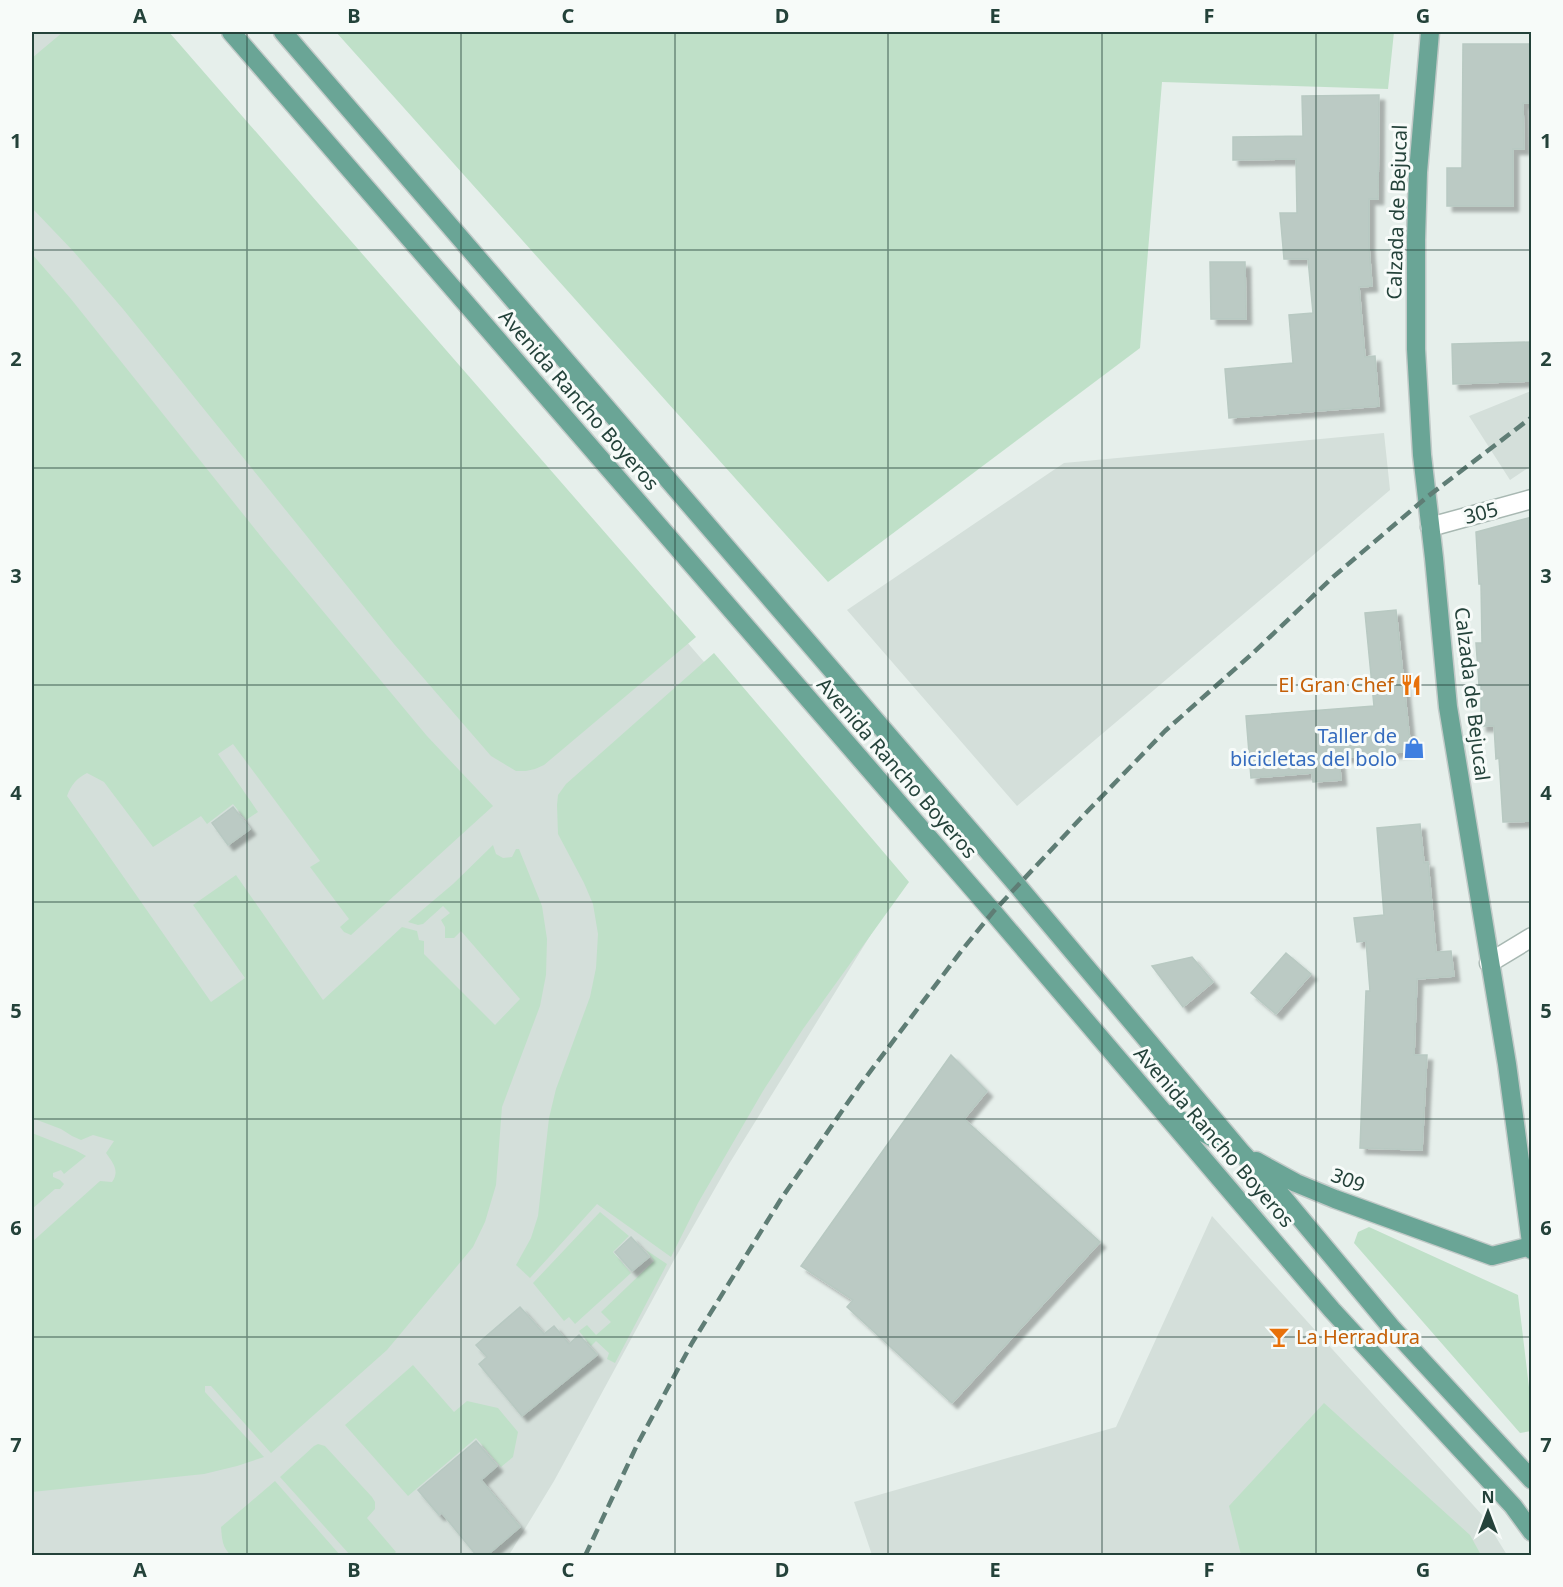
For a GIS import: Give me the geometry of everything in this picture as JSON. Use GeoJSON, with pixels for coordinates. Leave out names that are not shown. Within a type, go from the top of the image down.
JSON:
{"type":"FeatureCollection","features":[{"type":"Feature","properties":{"kind":"main road","name":"Avenida Rancho Boyeros"},"geometry":{"type":"LineString","coordinates":[[231,32],[993,912],[1332,1310],[1513,1506],[1532,1532]]}},
{"type":"Feature","properties":{"kind":"main road","name":"Avenida Rancho Boyeros"},"geometry":{"type":"LineString","coordinates":[[283,32],[1017,885],[1391,1327],[1532,1480]]}},
{"type":"Feature","properties":{"kind":"main road","name":"Calzada de Bejucal"},"geometry":{"type":"LineString","coordinates":[[1431,32],[1419,172],[1416,240],[1416,349],[1422,455],[1448,707],[1507,1064],[1531,1247]]}},
{"type":"Feature","properties":{"kind":"main road","name":"309"},"geometry":{"type":"LineString","coordinates":[[1160,1109],[1296,1183],[1335,1199],[1492,1256],[1531,1247]]}},
{"type":"Feature","properties":{"kind":"street","name":"305"},"geometry":{"type":"LineString","coordinates":[[1430,527],[1532,499]]}},
{"type":"Feature","properties":{"kind":"street"},"geometry":{"type":"LineString","coordinates":[[1489,963],[1532,937]]}},
{"type":"Feature","properties":{"kind":"shaded area"},"geometry":{"type":"Polygon","coordinates":[[[33,32],[163,32],[899,889],[729,1164],[554,1481],[509,1555],[32,1555],[33,32]]]}},
{"type":"Feature","properties":{"kind":"shaded area"},"geometry":{"type":"Polygon","coordinates":[[[1531,391],[1531,466],[1510,480],[1469,416],[1531,391]]]}},
{"type":"Feature","properties":{"kind":"shaded area"},"geometry":{"type":"Polygon","coordinates":[[[1384,433],[1390,490],[1017,806],[847,610],[1064,463],[1384,433]]]}},
{"type":"Feature","properties":{"kind":"shaded area"},"geometry":{"type":"Polygon","coordinates":[[[1212,1216],[1483,1516],[1507,1555],[872,1555],[854,1502],[1116,1427],[1212,1216]]]}},
{"type":"Feature","properties":{"kind":"green space"},"geometry":{"type":"Polygon","coordinates":[[[63,32],[169,32],[696,637],[544,765],[526,771],[516,771],[491,756],[394,644],[123,309],[32,208],[32,58],[63,32]]]}},
{"type":"Feature","properties":{"kind":"green space"},"geometry":{"type":"Polygon","coordinates":[[[336,32],[1394,32],[1388,89],[1162,82],[1140,348],[828,582],[336,32]]]}},
{"type":"Feature","properties":{"kind":"green space"},"geometry":{"type":"Polygon","coordinates":[[[32,254],[71,299],[267,544],[427,736],[493,806],[351,935],[340,927],[349,919],[310,867],[320,861],[233,744],[218,754],[258,812],[246,820],[233,804],[207,824],[201,816],[153,847],[104,782],[87,773],[80,777],[72,785],[67,796],[211,1002],[245,978],[193,905],[236,875],[323,1000],[402,927],[417,931],[419,940],[424,941],[424,954],[495,1025],[520,999],[461,931],[454,938],[445,938],[445,927],[441,920],[450,913],[443,906],[423,924],[408,922],[453,884],[493,845],[496,854],[503,858],[512,857],[516,849],[519,849],[542,906],[547,939],[546,975],[540,1006],[502,1107],[496,1185],[485,1222],[473,1247],[387,1350],[271,1453],[211,1386],[205,1386],[205,1392],[264,1457],[204,1474],[32,1492],[32,1242],[100,1181],[112,1182],[115,1171],[106,1153],[114,1141],[93,1135],[81,1140],[61,1129],[32,1118],[32,254]]]}},
{"type":"Feature","properties":{"kind":"green space"},"geometry":{"type":"Polygon","coordinates":[[[714,653],[909,882],[803,1029],[763,1091],[698,1203],[671,1257],[597,1204],[530,1278],[516,1265],[531,1238],[538,1216],[549,1118],[556,1089],[590,997],[596,968],[598,934],[593,904],[558,834],[558,795],[566,784],[714,653]]]}},
{"type":"Feature","properties":{"kind":"green space"},"geometry":{"type":"Polygon","coordinates":[[[32,1133],[86,1156],[64,1174],[61,1170],[53,1173],[53,1177],[64,1184],[32,1209],[32,1133]]]}},
{"type":"Feature","properties":{"kind":"green space"},"geometry":{"type":"Polygon","coordinates":[[[600,1212],[629,1236],[613,1252],[631,1273],[575,1324],[569,1317],[564,1321],[533,1283],[600,1212]]]}},
{"type":"Feature","properties":{"kind":"green space"},"geometry":{"type":"Polygon","coordinates":[[[1369,1227],[1518,1295],[1531,1404],[1531,1431],[1520,1433],[1354,1243],[1358,1232],[1369,1227]]]}},
{"type":"Feature","properties":{"kind":"green space"},"geometry":{"type":"Polygon","coordinates":[[[646,1250],[667,1264],[615,1363],[607,1359],[609,1353],[596,1341],[591,1346],[579,1331],[587,1325],[596,1335],[611,1322],[601,1312],[654,1261],[646,1250]]]}},
{"type":"Feature","properties":{"kind":"green space"},"geometry":{"type":"Polygon","coordinates":[[[413,1365],[454,1412],[467,1401],[498,1408],[518,1432],[513,1457],[501,1467],[476,1438],[408,1496],[345,1425],[413,1365]]]}},
{"type":"Feature","properties":{"kind":"green space"},"geometry":{"type":"Polygon","coordinates":[[[1324,1403],[1470,1535],[1481,1555],[1241,1555],[1229,1506],[1324,1403]]]}},
{"type":"Feature","properties":{"kind":"green space"},"geometry":{"type":"Polygon","coordinates":[[[318,1444],[325,1446],[372,1497],[375,1509],[367,1518],[396,1552],[392,1555],[350,1555],[280,1477],[318,1444]]]}},
{"type":"Feature","properties":{"kind":"green space"},"geometry":{"type":"Polygon","coordinates":[[[275,1481],[340,1555],[232,1556],[226,1550],[221,1527],[275,1481]]]}},
{"type":"Feature","properties":{"kind":"building"},"geometry":{"type":"Polygon","coordinates":[[[1463,44],[1532,44],[1532,103],[1523,103],[1524,149],[1513,149],[1513,206],[1447,206],[1447,168],[1462,168],[1463,44]]]}},
{"type":"Feature","properties":{"kind":"building"},"geometry":{"type":"Polygon","coordinates":[[[1379,95],[1378,199],[1369,199],[1372,286],[1359,287],[1365,357],[1375,356],[1379,406],[1229,418],[1225,369],[1293,363],[1289,315],[1313,313],[1308,259],[1284,259],[1280,213],[1297,213],[1296,159],[1233,160],[1233,137],[1303,136],[1302,96],[1379,95]]]}},
{"type":"Feature","properties":{"kind":"building"},"geometry":{"type":"Polygon","coordinates":[[[1210,262],[1245,262],[1246,319],[1211,319],[1210,262]]]}},
{"type":"Feature","properties":{"kind":"building"},"geometry":{"type":"Polygon","coordinates":[[[1532,342],[1532,381],[1453,384],[1452,344],[1532,342]]]}},
{"type":"Feature","properties":{"kind":"building"},"geometry":{"type":"Polygon","coordinates":[[[1532,517],[1532,821],[1503,822],[1499,758],[1496,759],[1494,726],[1481,726],[1481,685],[1479,685],[1476,643],[1482,643],[1481,584],[1479,584],[1476,532],[1532,517]]]}},
{"type":"Feature","properties":{"kind":"building"},"geometry":{"type":"Polygon","coordinates":[[[1396,610],[1411,751],[1339,758],[1341,780],[1313,782],[1312,773],[1251,778],[1246,716],[1374,706],[1365,613],[1396,610]]]}},
{"type":"Feature","properties":{"kind":"building"},"geometry":{"type":"Polygon","coordinates":[[[233,807],[250,829],[228,845],[212,823],[233,807]]]}},
{"type":"Feature","properties":{"kind":"building"},"geometry":{"type":"Polygon","coordinates":[[[1420,824],[1424,863],[1428,862],[1436,952],[1451,951],[1454,976],[1417,979],[1414,1055],[1427,1055],[1422,1150],[1360,1148],[1366,991],[1370,991],[1366,941],[1357,942],[1354,918],[1384,915],[1377,828],[1420,824]]]}},
{"type":"Feature","properties":{"kind":"building"},"geometry":{"type":"Polygon","coordinates":[[[1286,953],[1311,974],[1276,1014],[1251,993],[1286,953]]]}},
{"type":"Feature","properties":{"kind":"building"},"geometry":{"type":"Polygon","coordinates":[[[1192,957],[1213,982],[1183,1007],[1152,966],[1192,957]]]}},
{"type":"Feature","properties":{"kind":"building"},"geometry":{"type":"Polygon","coordinates":[[[951,1055],[987,1091],[964,1119],[1100,1242],[952,1403],[847,1307],[853,1300],[801,1266],[951,1055]]]}},
{"type":"Feature","properties":{"kind":"building"},"geometry":{"type":"Polygon","coordinates":[[[631,1237],[649,1257],[632,1271],[615,1252],[631,1237]]]}},
{"type":"Feature","properties":{"kind":"building"},"geometry":{"type":"Polygon","coordinates":[[[520,1307],[544,1334],[554,1326],[569,1344],[579,1335],[597,1355],[522,1416],[479,1364],[487,1357],[476,1345],[520,1307]]]}},
{"type":"Feature","properties":{"kind":"building"},"geometry":{"type":"Polygon","coordinates":[[[476,1441],[497,1466],[481,1480],[520,1527],[486,1556],[477,1556],[442,1513],[439,1515],[418,1490],[476,1441]]]}},
{"type":"Feature","properties":{"kind":"railway"},"geometry":{"type":"LineString","coordinates":[[585,1556],[637,1445],[692,1343],[781,1199],[860,1085],[993,912],[1165,731],[1253,653],[1333,577],[1427,497],[1532,417]]}},
{"type":"Feature","properties":{"kind":"place","name":"El Gran Chef"},"geometry":{"type":"Point","coordinates":[1411,685]}},
{"type":"Feature","properties":{"kind":"place","name":"Taller de bicicletas del bolo"},"geometry":{"type":"Point","coordinates":[1414,748]}},
{"type":"Feature","properties":{"kind":"place","name":"La Herradura"},"geometry":{"type":"Point","coordinates":[1279,1337]}}]}
